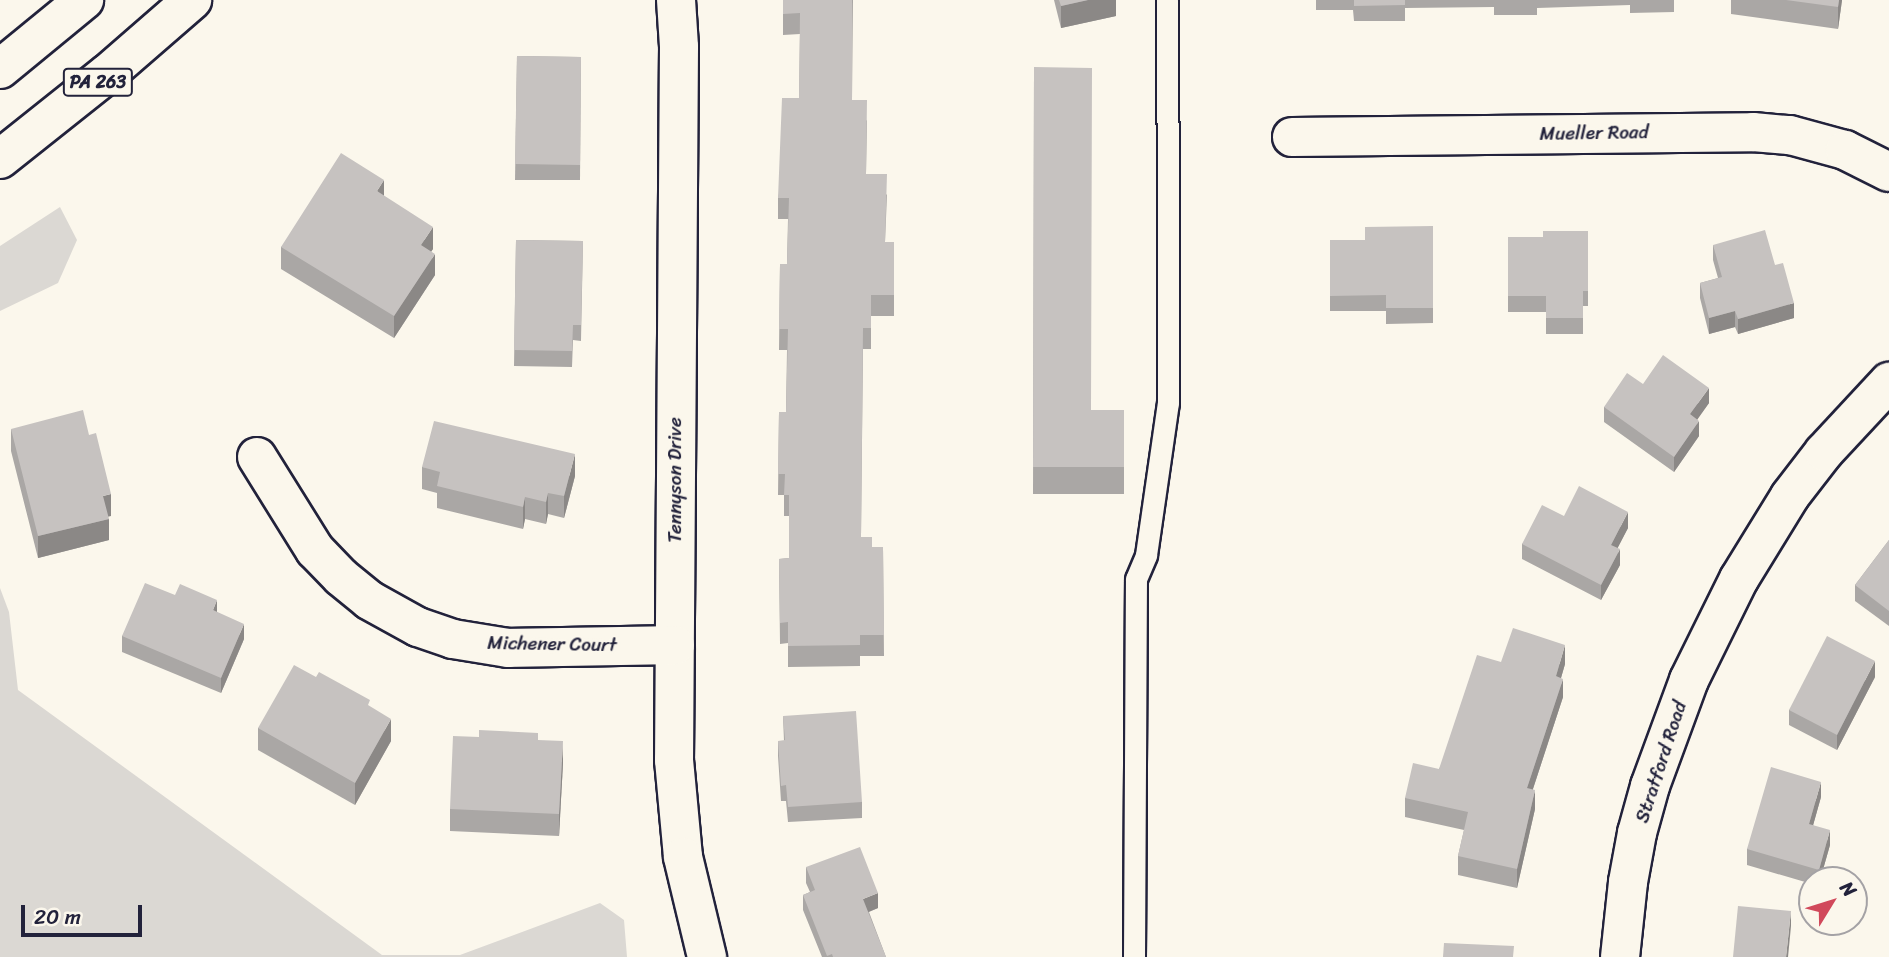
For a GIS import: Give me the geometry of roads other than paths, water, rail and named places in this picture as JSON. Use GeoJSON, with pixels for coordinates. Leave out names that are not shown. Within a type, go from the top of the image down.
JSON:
{"type":"FeatureCollection","features":[{"type":"Feature","properties":{"kind":"main road"},"geometry":{"type":"LineString","coordinates":[[0,69],[84,0]]}},
{"type":"Feature","properties":{"kind":"main road","name":"PA 263"},"geometry":{"type":"LineString","coordinates":[[0,159],[107,74],[192,0]]}},
{"type":"Feature","properties":{"kind":"main road","name":"Tennyson Drive"},"geometry":{"type":"LineString","coordinates":[[676,0],[679,47],[674,760],[677,808],[693,905],[707,957]]}},
{"type":"Feature","properties":{"kind":"main road","name":"Mueller Road"},"geometry":{"type":"LineString","coordinates":[[1292,137],[1753,132],[1790,135],[1845,150],[1889,172]]}},
{"type":"Feature","properties":{"kind":"main road","name":"Stratford Road"},"geometry":{"type":"LineString","coordinates":[[1620,957],[1628,882],[1650,786],[1689,680],[1739,579],[1790,496],[1834,441],[1889,382]]}},
{"type":"Feature","properties":{"kind":"main road","name":"Michener Court"},"geometry":{"type":"LineString","coordinates":[[257,457],[315,550],[341,578],[369,600],[418,627],[453,639],[508,648],[675,645]]}},
{"type":"Feature","properties":{"kind":"lane"},"geometry":{"type":"LineString","coordinates":[[1134,957],[1136,579],[1146,555],[1168,403],[1167,0]]}}]}
